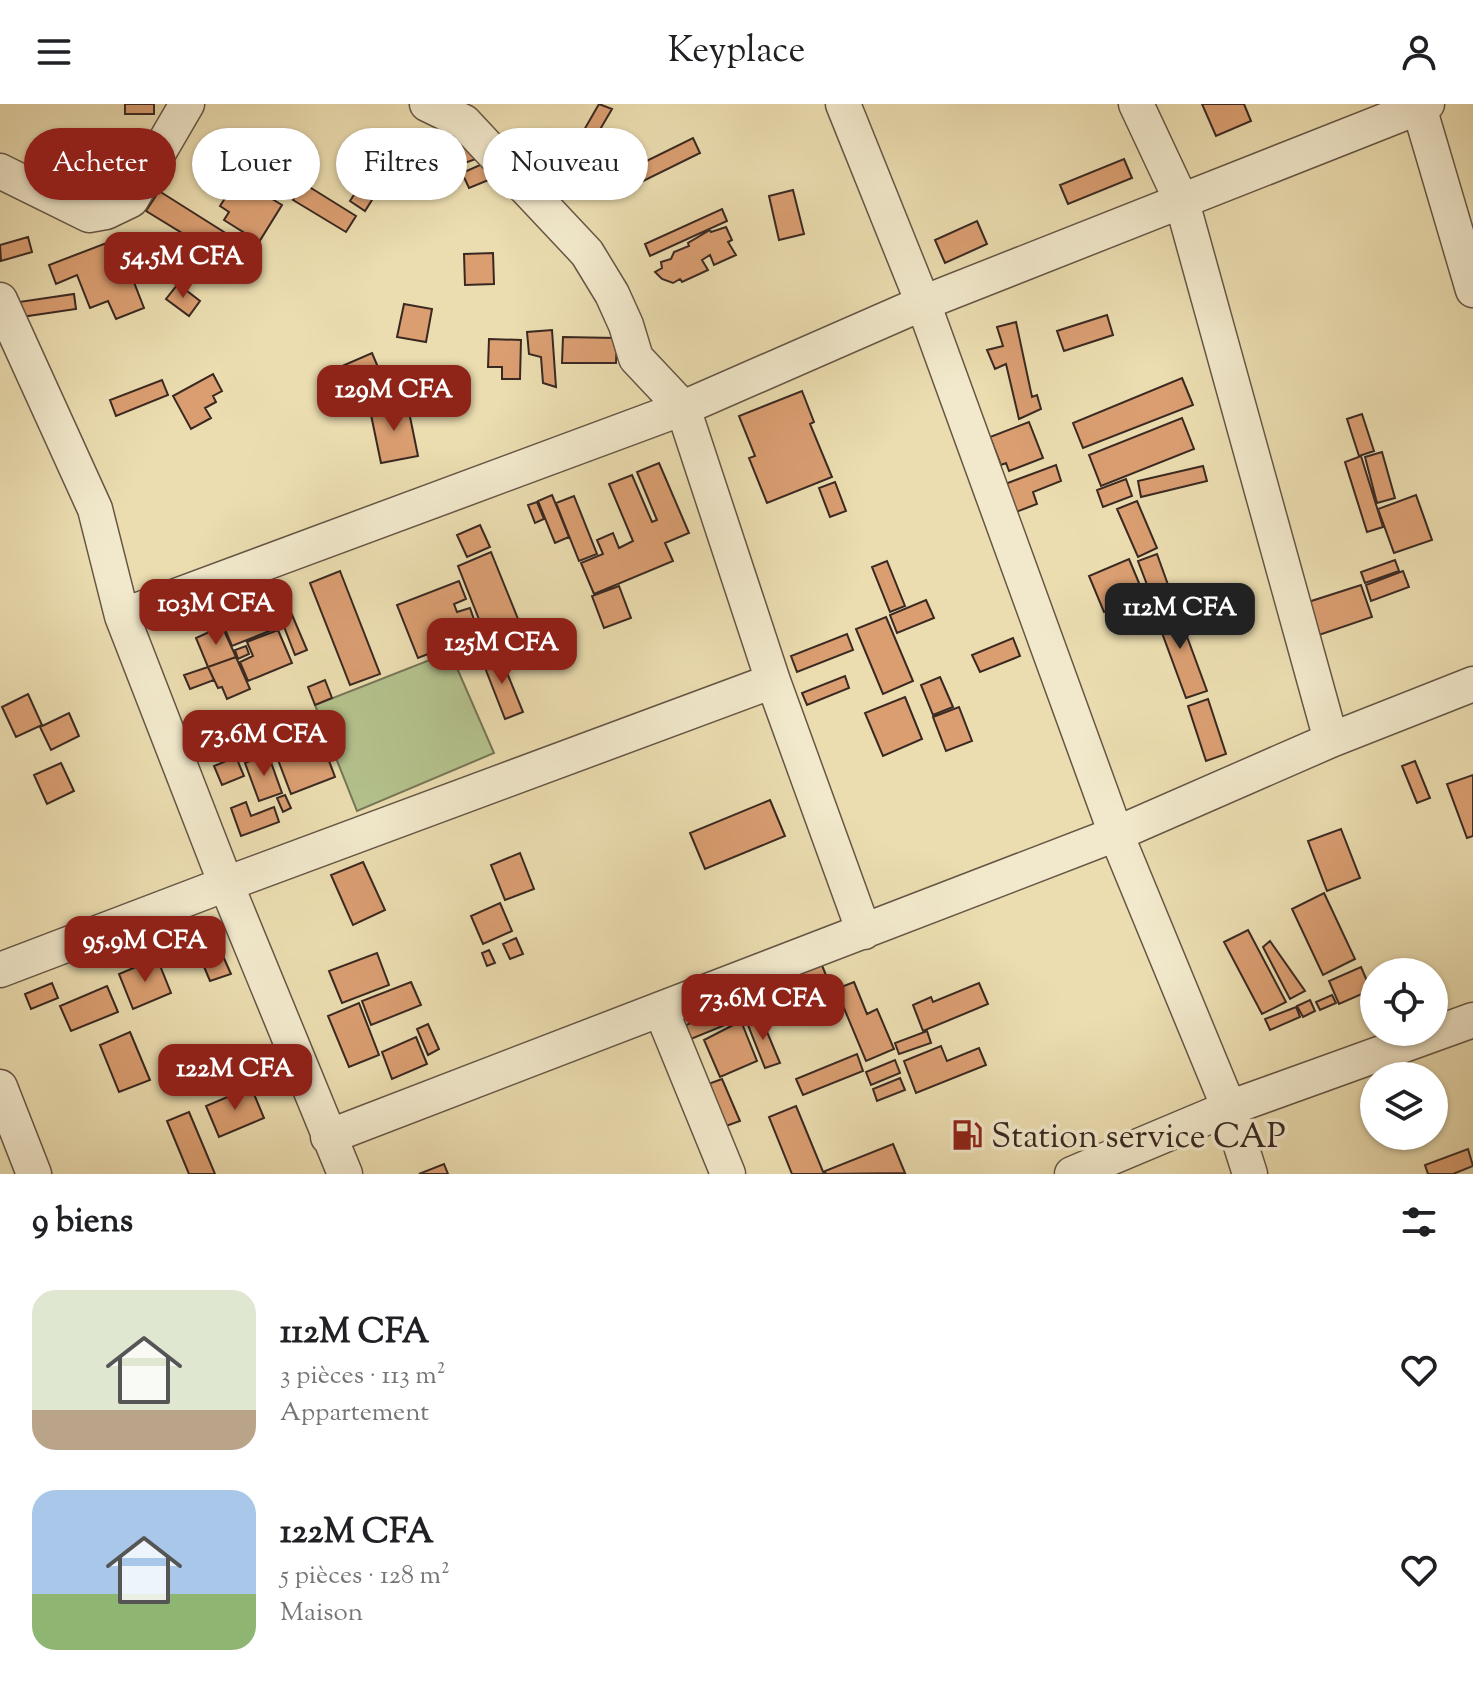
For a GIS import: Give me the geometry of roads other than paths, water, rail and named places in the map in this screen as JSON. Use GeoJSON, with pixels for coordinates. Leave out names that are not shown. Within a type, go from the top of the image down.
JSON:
{"type":"FeatureCollection","features":[{"type":"Feature","properties":{"kind":"street"},"geometry":{"type":"LineString","coordinates":[[0,171],[89,215],[106,212],[131,200],[187,104]]}},
{"type":"Feature","properties":{"kind":"street"},"geometry":{"type":"LineString","coordinates":[[427,104],[464,122],[587,253],[612,294],[636,358],[683,408],[773,681],[864,932]]}},
{"type":"Feature","properties":{"kind":"street"},"geometry":{"type":"LineString","coordinates":[[843,104],[923,303],[1116,834],[1229,1108],[1250,1174]]}},
{"type":"Feature","properties":{"kind":"street"},"geometry":{"type":"LineString","coordinates":[[1136,104],[1182,202],[1331,740]]}},
{"type":"Feature","properties":{"kind":"street"},"geometry":{"type":"LineString","coordinates":[[122,616],[683,408],[923,303],[1423,106],[1473,290]]}},
{"type":"Feature","properties":{"kind":"street"},"geometry":{"type":"LineString","coordinates":[[0,300],[95,509],[122,616],[226,884],[345,1174]]}},
{"type":"Feature","properties":{"kind":"street"},"geometry":{"type":"LineString","coordinates":[[0,970],[773,681]]}},
{"type":"Feature","properties":{"kind":"street"},"geometry":{"type":"LineString","coordinates":[[328,1137],[1116,834],[1331,740],[1473,684]]}},
{"type":"Feature","properties":{"kind":"street"},"geometry":{"type":"LineString","coordinates":[[661,1010],[728,1174]]}},
{"type":"Feature","properties":{"kind":"street"},"geometry":{"type":"LineString","coordinates":[[1072,1174],[1229,1108],[1473,1020]]}},
{"type":"Feature","properties":{"kind":"street"},"geometry":{"type":"LineString","coordinates":[[0,1087],[34,1174]]}},
{"type":"Feature","properties":{"kind":"place","name":"Station service CAP"},"geometry":{"type":"Point","coordinates":[967,1135]}}]}
